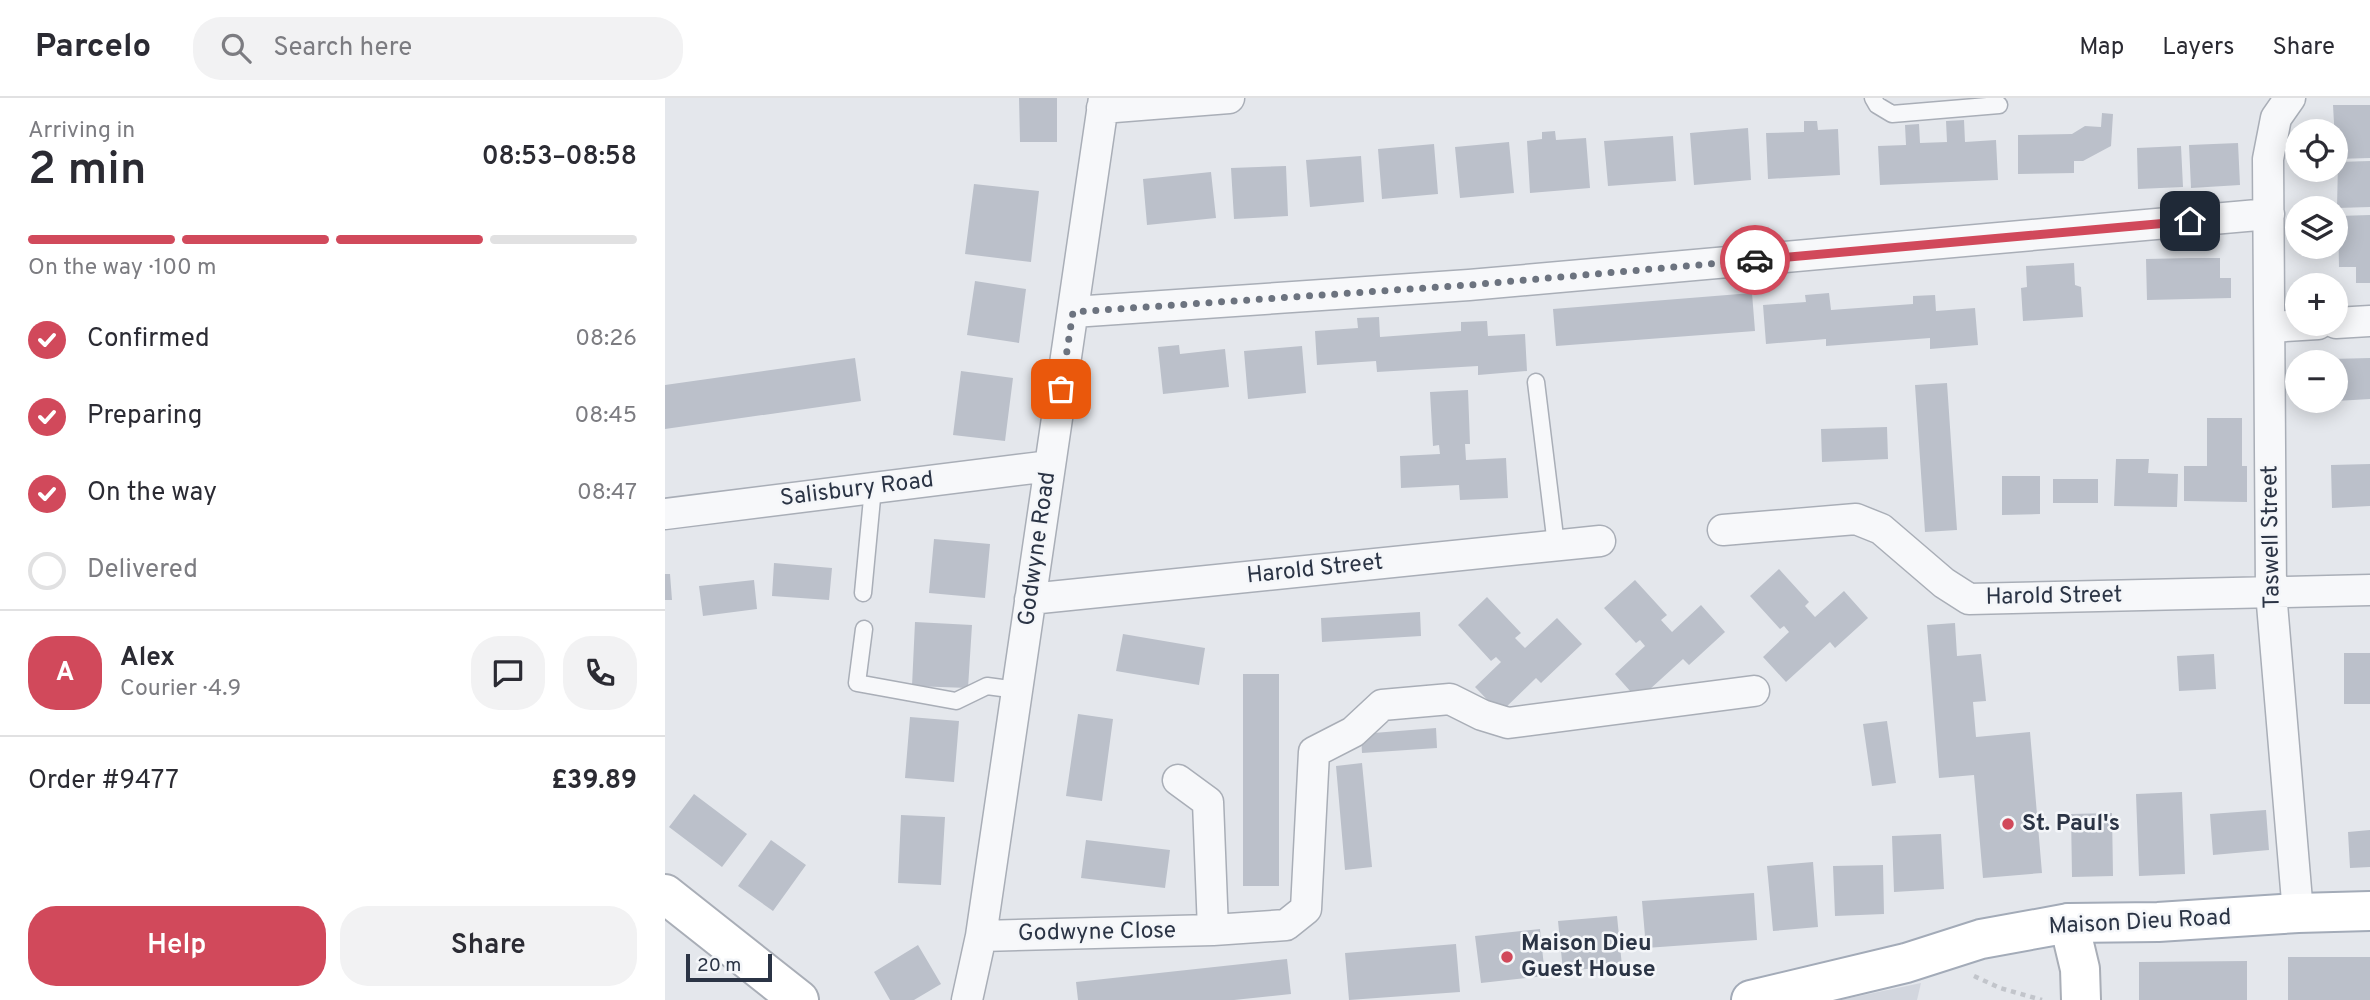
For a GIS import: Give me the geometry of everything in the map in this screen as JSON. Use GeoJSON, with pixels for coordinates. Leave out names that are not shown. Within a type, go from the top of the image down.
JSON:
{"type":"FeatureCollection","features":[{"type":"Feature","properties":{"kind":"main road"},"geometry":{"type":"LineString","coordinates":[[665,894],[799,1000]]}},
{"type":"Feature","properties":{"kind":"main road","name":"Maison Dieu Road"},"geometry":{"type":"LineString","coordinates":[[1766,999],[1906,963],[1982,939],[2069,923],[2158,922],[2370,911]]}},
{"type":"Feature","properties":{"kind":"main road"},"geometry":{"type":"LineString","coordinates":[[2069,923],[2080,969],[2081,1000]]}},
{"type":"Feature","properties":{"kind":"street"},"geometry":{"type":"LineString","coordinates":[[1103,103],[1229,98]]}},
{"type":"Feature","properties":{"kind":"street","name":"Taswell Street"},"geometry":{"type":"LineString","coordinates":[[2290,98],[2276,118],[2268,159],[2271,592],[2298,913]]}},
{"type":"Feature","properties":{"kind":"street","name":"Godwyne Road"},"geometry":{"type":"LineString","coordinates":[[967,1000],[981,936],[1103,103]]}},
{"type":"Feature","properties":{"kind":"street"},"geometry":{"type":"LineString","coordinates":[[1073,312],[1469,285],[2269,214]]}},
{"type":"Feature","properties":{"kind":"street"},"geometry":{"type":"LineString","coordinates":[[2348,322],[2370,321]]}},
{"type":"Feature","properties":{"kind":"street"},"geometry":{"type":"LineString","coordinates":[[2271,327],[2285,326]]}},
{"type":"Feature","properties":{"kind":"street","name":"Salisbury Road"},"geometry":{"type":"LineString","coordinates":[[665,514],[1050,466]]}},
{"type":"Feature","properties":{"kind":"street","name":"Harold Street"},"geometry":{"type":"LineString","coordinates":[[1723,530],[1856,519],[1881,529],[1944,583],[1969,599],[2370,590]]}},
{"type":"Feature","properties":{"kind":"street","name":"Harold Street"},"geometry":{"type":"LineString","coordinates":[[1030,599],[1600,541]]}},
{"type":"Feature","properties":{"kind":"street","name":"Godwyne Close"},"geometry":{"type":"LineString","coordinates":[[981,936],[1213,930],[1286,925],[1306,909],[1314,752],[1353,732],[1382,705],[1450,699],[1482,715],[1508,723],[1754,691]]}},
{"type":"Feature","properties":{"kind":"street"},"geometry":{"type":"LineString","coordinates":[[1178,780],[1208,802],[1213,930]]}},
{"type":"Feature","properties":{"kind":"lane"},"geometry":{"type":"LineString","coordinates":[[1873,98],[1877,105],[1892,114],[1999,105]]}},
{"type":"Feature","properties":{"kind":"lane"},"geometry":{"type":"LineString","coordinates":[[1536,382],[1556,545]]}},
{"type":"Feature","properties":{"kind":"lane"},"geometry":{"type":"LineString","coordinates":[[863,593],[873,488]]}},
{"type":"Feature","properties":{"kind":"lane"},"geometry":{"type":"LineString","coordinates":[[865,629],[857,682],[956,701],[987,686],[1017,690]]}},
{"type":"Feature","properties":{"kind":"path"},"geometry":{"type":"LineString","coordinates":[[1945,951],[1961,970],[2000,988],[2042,1000]]}},
{"type":"Feature","properties":{"kind":"shaded area"},"geometry":{"type":"Polygon","coordinates":[[[1921,983],[1917,1000],[1840,1000],[1921,983]]]}},
{"type":"Feature","properties":{"kind":"building"},"geometry":{"type":"Polygon","coordinates":[[[1019,98],[1057,98],[1057,142],[1020,142],[1019,98]]]}},
{"type":"Feature","properties":{"kind":"building"},"geometry":{"type":"Polygon","coordinates":[[[2333,105],[2370,105],[2370,158],[2348,159],[2348,119],[2334,119],[2333,105]]]}},
{"type":"Feature","properties":{"kind":"building"},"geometry":{"type":"Polygon","coordinates":[[[2102,113],[2113,114],[2111,146],[2083,161],[2074,161],[2074,173],[2018,174],[2018,135],[2072,134],[2085,126],[2101,127],[2102,113]]]}},
{"type":"Feature","properties":{"kind":"building"},"geometry":{"type":"Polygon","coordinates":[[[1964,120],[1965,142],[1996,140],[1998,180],[1880,185],[1878,146],[1906,145],[1905,125],[1919,124],[1920,143],[1947,142],[1946,121],[1964,120]]]}},
{"type":"Feature","properties":{"kind":"building"},"geometry":{"type":"Polygon","coordinates":[[[1804,121],[1817,121],[1818,130],[1838,129],[1840,175],[1768,179],[1766,133],[1804,132],[1804,121]]]}},
{"type":"Feature","properties":{"kind":"building"},"geometry":{"type":"Polygon","coordinates":[[[1748,128],[1751,180],[1694,185],[1690,133],[1748,128]]]}},
{"type":"Feature","properties":{"kind":"building"},"geometry":{"type":"Polygon","coordinates":[[[1555,131],[1556,140],[1586,138],[1590,188],[1530,193],[1527,141],[1542,139],[1542,132],[1555,131]]]}},
{"type":"Feature","properties":{"kind":"building"},"geometry":{"type":"Polygon","coordinates":[[[1673,136],[1676,181],[1608,186],[1604,141],[1673,136]]]}},
{"type":"Feature","properties":{"kind":"building"},"geometry":{"type":"Polygon","coordinates":[[[1509,142],[1514,193],[1460,198],[1455,147],[1509,142]]]}},
{"type":"Feature","properties":{"kind":"building"},"geometry":{"type":"Polygon","coordinates":[[[2238,143],[2240,185],[2191,188],[2189,145],[2238,143]]]}},
{"type":"Feature","properties":{"kind":"building"},"geometry":{"type":"Polygon","coordinates":[[[1434,144],[1438,194],[1382,199],[1378,149],[1434,144]]]}},
{"type":"Feature","properties":{"kind":"building"},"geometry":{"type":"Polygon","coordinates":[[[2181,146],[2183,187],[2138,189],[2137,148],[2181,146]]]}},
{"type":"Feature","properties":{"kind":"building"},"geometry":{"type":"Polygon","coordinates":[[[1361,156],[1364,202],[1310,207],[1306,160],[1361,156]]]}},
{"type":"Feature","properties":{"kind":"building"},"geometry":{"type":"Polygon","coordinates":[[[2370,161],[2370,207],[2348,208],[2348,196],[2337,196],[2338,182],[2348,182],[2348,162],[2370,161]]]}},
{"type":"Feature","properties":{"kind":"building"},"geometry":{"type":"Polygon","coordinates":[[[1286,166],[1288,216],[1234,219],[1231,168],[1286,166]]]}},
{"type":"Feature","properties":{"kind":"building"},"geometry":{"type":"Polygon","coordinates":[[[1211,172],[1216,218],[1147,225],[1143,179],[1211,172]]]}},
{"type":"Feature","properties":{"kind":"building"},"geometry":{"type":"Polygon","coordinates":[[[974,184],[1039,191],[1031,262],[965,254],[974,184]]]}},
{"type":"Feature","properties":{"kind":"building"},"geometry":{"type":"Polygon","coordinates":[[[2370,215],[2370,283],[2356,283],[2356,267],[2339,267],[2339,259],[2348,259],[2348,216],[2370,215]]]}},
{"type":"Feature","properties":{"kind":"building"},"geometry":{"type":"Polygon","coordinates":[[[2220,258],[2220,278],[2231,278],[2231,298],[2147,300],[2146,259],[2220,258]]]}},
{"type":"Feature","properties":{"kind":"building"},"geometry":{"type":"Polygon","coordinates":[[[2074,263],[2075,285],[2081,287],[2083,317],[2023,321],[2021,288],[2027,287],[2026,266],[2074,263]]]}},
{"type":"Feature","properties":{"kind":"building"},"geometry":{"type":"Polygon","coordinates":[[[975,281],[1026,289],[1019,343],[967,335],[975,281]]]}},
{"type":"Feature","properties":{"kind":"building"},"geometry":{"type":"Polygon","coordinates":[[[1752,293],[1755,331],[1556,346],[1553,309],[1752,293]]]}},
{"type":"Feature","properties":{"kind":"building"},"geometry":{"type":"Polygon","coordinates":[[[1829,293],[1831,310],[1913,304],[1913,296],[1935,295],[1936,311],[1975,308],[1978,345],[1930,349],[1930,338],[1826,346],[1826,339],[1766,344],[1763,305],[1806,302],[1805,295],[1829,293]]]}},
{"type":"Feature","properties":{"kind":"building"},"geometry":{"type":"Polygon","coordinates":[[[1379,317],[1380,337],[1461,331],[1461,322],[1487,321],[1488,336],[1525,334],[1527,371],[1478,375],[1478,366],[1377,372],[1376,361],[1317,365],[1315,331],[1358,328],[1357,318],[1379,317]]]}},
{"type":"Feature","properties":{"kind":"building"},"geometry":{"type":"Polygon","coordinates":[[[1179,345],[1180,354],[1225,349],[1229,387],[1163,394],[1158,347],[1179,345]]]}},
{"type":"Feature","properties":{"kind":"building"},"geometry":{"type":"Polygon","coordinates":[[[1302,346],[1306,393],[1248,399],[1244,351],[1302,346]]]}},
{"type":"Feature","properties":{"kind":"building"},"geometry":{"type":"Polygon","coordinates":[[[855,358],[861,401],[665,429],[665,385],[855,358]]]}},
{"type":"Feature","properties":{"kind":"building"},"geometry":{"type":"Polygon","coordinates":[[[2370,358],[2370,399],[2348,400],[2348,359],[2370,358]]]}},
{"type":"Feature","properties":{"kind":"building"},"geometry":{"type":"Polygon","coordinates":[[[961,371],[1013,378],[1005,441],[953,435],[961,371]]]}},
{"type":"Feature","properties":{"kind":"building"},"geometry":{"type":"Polygon","coordinates":[[[1947,383],[1957,530],[1925,532],[1915,385],[1947,383]]]}},
{"type":"Feature","properties":{"kind":"building"},"geometry":{"type":"Polygon","coordinates":[[[1468,390],[1470,444],[1465,444],[1466,460],[1506,458],[1508,498],[1460,500],[1459,485],[1401,488],[1400,456],[1440,454],[1439,445],[1433,446],[1430,392],[1468,390]]]}},
{"type":"Feature","properties":{"kind":"building"},"geometry":{"type":"Polygon","coordinates":[[[2207,418],[2242,418],[2242,466],[2247,466],[2247,502],[2184,501],[2184,466],[2207,466],[2207,418]]]}},
{"type":"Feature","properties":{"kind":"building"},"geometry":{"type":"Polygon","coordinates":[[[1887,427],[1888,459],[1822,462],[1821,429],[1887,427]]]}},
{"type":"Feature","properties":{"kind":"building"},"geometry":{"type":"Polygon","coordinates":[[[2116,459],[2149,459],[2148,473],[2178,474],[2177,507],[2114,506],[2116,459]]]}},
{"type":"Feature","properties":{"kind":"building"},"geometry":{"type":"Polygon","coordinates":[[[2370,464],[2370,506],[2332,508],[2331,465],[2370,464]]]}},
{"type":"Feature","properties":{"kind":"building"},"geometry":{"type":"Polygon","coordinates":[[[2002,476],[2040,476],[2040,514],[2002,515],[2002,476]]]}},
{"type":"Feature","properties":{"kind":"building"},"geometry":{"type":"Polygon","coordinates":[[[2053,479],[2098,479],[2098,503],[2053,503],[2053,479]]]}},
{"type":"Feature","properties":{"kind":"building"},"geometry":{"type":"Polygon","coordinates":[[[934,539],[990,544],[985,598],[929,593],[934,539]]]}},
{"type":"Feature","properties":{"kind":"building"},"geometry":{"type":"Polygon","coordinates":[[[774,563],[832,568],[829,600],[772,596],[774,563]]]}},
{"type":"Feature","properties":{"kind":"building"},"geometry":{"type":"Polygon","coordinates":[[[1779,569],[1809,602],[1805,606],[1815,617],[1844,591],[1868,618],[1835,648],[1830,642],[1786,682],[1763,657],[1789,632],[1784,626],[1780,629],[1750,596],[1779,569]]]}},
{"type":"Feature","properties":{"kind":"building"},"geometry":{"type":"Polygon","coordinates":[[[665,574],[670,574],[672,600],[665,600],[665,574]]]}},
{"type":"Feature","properties":{"kind":"building"},"geometry":{"type":"Polygon","coordinates":[[[754,580],[757,609],[703,616],[699,586],[754,580]]]}},
{"type":"Feature","properties":{"kind":"building"},"geometry":{"type":"Polygon","coordinates":[[[1635,580],[1667,615],[1661,620],[1672,632],[1701,605],[1725,632],[1689,665],[1683,659],[1638,700],[1615,674],[1645,646],[1640,640],[1636,643],[1604,608],[1635,580]]]}},
{"type":"Feature","properties":{"kind":"building"},"geometry":{"type":"Polygon","coordinates":[[[1487,597],[1521,633],[1515,638],[1525,648],[1557,618],[1582,644],[1541,683],[1536,678],[1500,713],[1475,687],[1501,662],[1496,657],[1491,661],[1458,625],[1487,597]]]}},
{"type":"Feature","properties":{"kind":"building"},"geometry":{"type":"Polygon","coordinates":[[[1420,612],[1421,636],[1322,642],[1321,618],[1420,612]]]}},
{"type":"Feature","properties":{"kind":"building"},"geometry":{"type":"Polygon","coordinates":[[[915,622],[972,625],[968,688],[912,686],[915,622]]]}},
{"type":"Feature","properties":{"kind":"building"},"geometry":{"type":"Polygon","coordinates":[[[1955,623],[1957,656],[1981,654],[1986,701],[1973,702],[1976,737],[2030,732],[2042,873],[1983,878],[1974,775],[1939,778],[1927,625],[1955,623]]]}},
{"type":"Feature","properties":{"kind":"building"},"geometry":{"type":"Polygon","coordinates":[[[1123,634],[1205,648],[1199,685],[1116,671],[1123,634]]]}},
{"type":"Feature","properties":{"kind":"building"},"geometry":{"type":"Polygon","coordinates":[[[2344,653],[2370,653],[2370,704],[2344,704],[2344,653]]]}},
{"type":"Feature","properties":{"kind":"building"},"geometry":{"type":"Polygon","coordinates":[[[2214,654],[2216,689],[2179,691],[2177,656],[2214,654]]]}},
{"type":"Feature","properties":{"kind":"building"},"geometry":{"type":"Polygon","coordinates":[[[1243,674],[1279,674],[1279,886],[1243,886],[1243,674]]]}},
{"type":"Feature","properties":{"kind":"building"},"geometry":{"type":"Polygon","coordinates":[[[1078,714],[1113,719],[1102,801],[1066,796],[1078,714]]]}},
{"type":"Feature","properties":{"kind":"building"},"geometry":{"type":"Polygon","coordinates":[[[910,717],[959,721],[954,782],[905,778],[910,717]]]}},
{"type":"Feature","properties":{"kind":"building"},"geometry":{"type":"Polygon","coordinates":[[[1887,721],[1896,783],[1872,786],[1863,724],[1887,721]]]}},
{"type":"Feature","properties":{"kind":"building"},"geometry":{"type":"Polygon","coordinates":[[[1436,728],[1437,748],[1362,753],[1361,734],[1436,728]]]}},
{"type":"Feature","properties":{"kind":"building"},"geometry":{"type":"Polygon","coordinates":[[[1362,763],[1372,867],[1345,870],[1336,766],[1362,763]]]}},
{"type":"Feature","properties":{"kind":"building"},"geometry":{"type":"Polygon","coordinates":[[[2182,792],[2185,874],[2139,876],[2136,794],[2182,792]]]}},
{"type":"Feature","properties":{"kind":"building"},"geometry":{"type":"Polygon","coordinates":[[[694,794],[747,834],[722,867],[669,827],[694,794]]]}},
{"type":"Feature","properties":{"kind":"building"},"geometry":{"type":"Polygon","coordinates":[[[2266,810],[2269,850],[2213,855],[2210,814],[2266,810]]]}},
{"type":"Feature","properties":{"kind":"building"},"geometry":{"type":"Polygon","coordinates":[[[2112,813],[2113,876],[2072,877],[2071,814],[2112,813]]]}},
{"type":"Feature","properties":{"kind":"building"},"geometry":{"type":"Polygon","coordinates":[[[901,815],[945,817],[941,885],[898,883],[901,815]]]}},
{"type":"Feature","properties":{"kind":"building"},"geometry":{"type":"Polygon","coordinates":[[[2370,830],[2370,867],[2350,868],[2348,832],[2370,830]]]}},
{"type":"Feature","properties":{"kind":"building"},"geometry":{"type":"Polygon","coordinates":[[[1941,834],[1944,889],[1894,892],[1892,836],[1941,834]]]}},
{"type":"Feature","properties":{"kind":"building"},"geometry":{"type":"Polygon","coordinates":[[[771,840],[806,865],[773,911],[738,886],[771,840]]]}},
{"type":"Feature","properties":{"kind":"building"},"geometry":{"type":"Polygon","coordinates":[[[1086,840],[1170,850],[1165,888],[1081,878],[1086,840]]]}},
{"type":"Feature","properties":{"kind":"building"},"geometry":{"type":"Polygon","coordinates":[[[1813,862],[1818,927],[1773,931],[1767,866],[1813,862]]]}},
{"type":"Feature","properties":{"kind":"building"},"geometry":{"type":"Polygon","coordinates":[[[1883,865],[1884,914],[1835,916],[1833,866],[1883,865]]]}},
{"type":"Feature","properties":{"kind":"building"},"geometry":{"type":"Polygon","coordinates":[[[1754,893],[1757,940],[1646,948],[1642,901],[1754,893]]]}},
{"type":"Feature","properties":{"kind":"building"},"geometry":{"type":"Polygon","coordinates":[[[1617,916],[1622,966],[1563,971],[1558,921],[1617,916]]]}},
{"type":"Feature","properties":{"kind":"building"},"geometry":{"type":"Polygon","coordinates":[[[1540,929],[1545,976],[1481,983],[1475,936],[1540,929]]]}},
{"type":"Feature","properties":{"kind":"building"},"geometry":{"type":"Polygon","coordinates":[[[1456,944],[1460,992],[1349,1000],[1345,953],[1456,944]]]}},
{"type":"Feature","properties":{"kind":"building"},"geometry":{"type":"Polygon","coordinates":[[[918,945],[941,984],[914,1000],[890,1000],[874,972],[918,945]]]}},
{"type":"Feature","properties":{"kind":"building"},"geometry":{"type":"Polygon","coordinates":[[[2288,957],[2370,957],[2370,1000],[2288,1000],[2288,957]]]}},
{"type":"Feature","properties":{"kind":"building"},"geometry":{"type":"Polygon","coordinates":[[[1287,959],[1291,994],[1234,1000],[1078,1000],[1076,982],[1287,959]]]}},
{"type":"Feature","properties":{"kind":"building"},"geometry":{"type":"Polygon","coordinates":[[[2247,961],[2247,1000],[2139,1000],[2139,962],[2247,961]]]}},
{"type":"Feature","properties":{"kind":"way so far"},"geometry":{"type":"LineString","coordinates":[[1061,389],[1073,312],[1469,285],[1755,260]]}},
{"type":"Feature","properties":{"kind":"place","name":"St. Paul's"},"geometry":{"type":"Point","coordinates":[2008,824]}},
{"type":"Feature","properties":{"kind":"place","name":"Maison Dieu Guest House"},"geometry":{"type":"Point","coordinates":[1507,957]}},
{"type":"Feature","properties":{"kind":"route"},"geometry":{"type":"LineString","coordinates":[[1755,260],[2190,221]]}}]}
